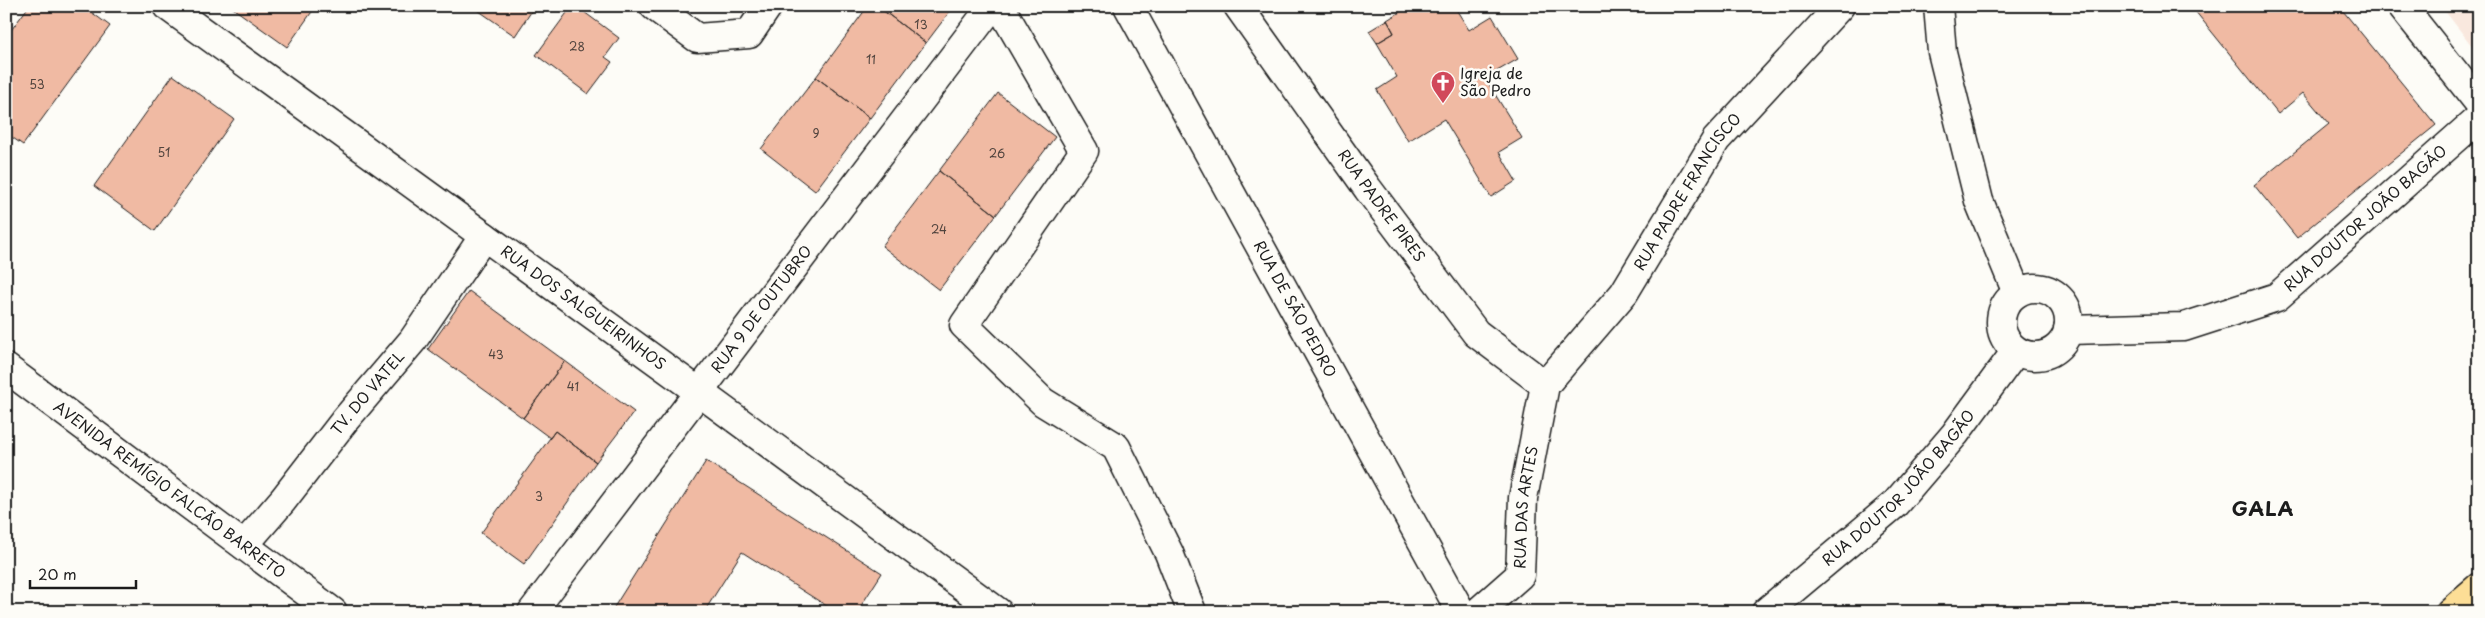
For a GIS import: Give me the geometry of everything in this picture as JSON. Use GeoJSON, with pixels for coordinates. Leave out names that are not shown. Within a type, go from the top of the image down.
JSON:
{"type":"FeatureCollection","features":[{"type":"Feature","properties":{"kind":"main road"},"geometry":{"type":"LineString","coordinates":[[2450,612],[2479,587]]}},
{"type":"Feature","properties":{"kind":"street","name":"RUA DOS SALGUEIRINHOS"},"geometry":{"type":"LineString","coordinates":[[167,6],[700,392],[998,612]]}},
{"type":"Feature","properties":{"kind":"street"},"geometry":{"type":"LineString","coordinates":[[654,6],[697,38],[749,34],[768,6]]}},
{"type":"Feature","properties":{"kind":"street","name":"RUA 9 DE OUTUBRO"},"geometry":{"type":"LineString","coordinates":[[532,612],[992,6]]}},
{"type":"Feature","properties":{"kind":"street"},"geometry":{"type":"LineString","coordinates":[[1000,6],[1084,152],[964,325],[1043,402],[1116,447],[1169,554],[1192,612]]}},
{"type":"Feature","properties":{"kind":"street","name":"RUA DE SÃO PEDRO"},"geometry":{"type":"LineString","coordinates":[[1128,6],[1461,612]]}},
{"type":"Feature","properties":{"kind":"street","name":"RUA PADRE PIRES"},"geometry":{"type":"LineString","coordinates":[[1238,6],[1368,189],[1476,333],[1545,385]]}},
{"type":"Feature","properties":{"kind":"street","name":"RUA PADRE FRANCISCO"},"geometry":{"type":"LineString","coordinates":[[1545,385],[1624,293],[1716,140],[1840,6]]}},
{"type":"Feature","properties":{"kind":"street"},"geometry":{"type":"LineString","coordinates":[[1938,6],[1942,52],[1979,201],[2017,293]]}},
{"type":"Feature","properties":{"kind":"street"},"geometry":{"type":"LineString","coordinates":[[2402,6],[2479,103]]}},
{"type":"Feature","properties":{"kind":"street","name":"RUA DOUTOR JOÃO BAGÃO"},"geometry":{"type":"LineString","coordinates":[[2068,330],[2184,327],[2277,297],[2479,118]]}},
{"type":"Feature","properties":{"kind":"street","name":"TV. DO VATEL"},"geometry":{"type":"LineString","coordinates":[[244,545],[283,500],[345,420],[413,340],[484,236]]}},
{"type":"Feature","properties":{"kind":"street"},"geometry":{"type":"LineString","coordinates":[[2028,289],[2044,289],[2054,294],[2063,302],[2069,318],[2068,330],[2064,341],[2055,350],[2044,356],[2032,357],[2016,351],[2002,333],[2000,322],[2008,301],[2017,293],[2028,289]]}},
{"type":"Feature","properties":{"kind":"street","name":"RUA DOUTOR JOÃO BAGÃO"},"geometry":{"type":"LineString","coordinates":[[1766,612],[1895,504],[1955,434],[2016,351]]}},
{"type":"Feature","properties":{"kind":"street","name":"AVENIDA REMÍGIO FALCÃO BARRETO"},"geometry":{"type":"LineString","coordinates":[[6,368],[333,612]]}},
{"type":"Feature","properties":{"kind":"street","name":"RUA DAS ARTES"},"geometry":{"type":"LineString","coordinates":[[1478,612],[1520,576],[1523,498],[1545,385]]}},
{"type":"Feature","properties":{"kind":"shaded area"},"geometry":{"type":"Polygon","coordinates":[[[2441,6],[2479,6],[2479,48],[2476,51],[2441,6]]]}},
{"type":"Feature","properties":{"kind":"building"},"geometry":{"type":"Polygon","coordinates":[[[29,6],[83,6],[110,26],[23,145],[6,133],[6,37],[29,6]]]}},
{"type":"Feature","properties":{"kind":"building"},"geometry":{"type":"Polygon","coordinates":[[[230,6],[316,6],[287,47],[230,6]]]}},
{"type":"Feature","properties":{"kind":"building"},"geometry":{"type":"Polygon","coordinates":[[[472,6],[535,6],[515,36],[472,6]]]}},
{"type":"Feature","properties":{"kind":"building"},"geometry":{"type":"Polygon","coordinates":[[[572,6],[576,6],[619,38],[605,57],[612,62],[588,94],[536,55],[572,6]]]}},
{"type":"Feature","properties":{"kind":"building"},"geometry":{"type":"Polygon","coordinates":[[[868,6],[877,6],[926,43],[870,118],[816,77],[868,6]]]}},
{"type":"Feature","properties":{"kind":"building"},"geometry":{"type":"Polygon","coordinates":[[[877,6],[954,6],[926,43],[877,6]]]}},
{"type":"Feature","properties":{"kind":"building","name":"Igreja de São Pedro"},"geometry":{"type":"Polygon","coordinates":[[[1410,6],[1454,6],[1469,30],[1492,16],[1518,59],[1485,78],[1522,138],[1499,152],[1516,181],[1491,197],[1444,119],[1408,141],[1377,90],[1397,77],[1377,43],[1394,33],[1387,20],[1410,6]]]}},
{"type":"Feature","properties":{"kind":"building"},"geometry":{"type":"Polygon","coordinates":[[[2191,6],[2339,6],[2436,125],[2297,238],[2254,185],[2329,124],[2303,93],[2278,114],[2191,6]]]}},
{"type":"Feature","properties":{"kind":"building"},"geometry":{"type":"Polygon","coordinates":[[[1387,20],[1394,33],[1377,43],[1369,31],[1387,20]]]}},
{"type":"Feature","properties":{"kind":"building"},"geometry":{"type":"Polygon","coordinates":[[[173,75],[234,119],[155,231],[94,186],[173,75]]]}},
{"type":"Feature","properties":{"kind":"building"},"geometry":{"type":"Polygon","coordinates":[[[816,77],[870,118],[815,191],[761,149],[816,77]]]}},
{"type":"Feature","properties":{"kind":"building"},"geometry":{"type":"Polygon","coordinates":[[[998,93],[1055,137],[996,215],[939,171],[998,93]]]}},
{"type":"Feature","properties":{"kind":"building"},"geometry":{"type":"Polygon","coordinates":[[[939,171],[996,215],[939,290],[882,246],[939,171]]]}},
{"type":"Feature","properties":{"kind":"building"},"geometry":{"type":"Polygon","coordinates":[[[469,291],[565,361],[523,418],[428,349],[469,291]]]}},
{"type":"Feature","properties":{"kind":"building"},"geometry":{"type":"Polygon","coordinates":[[[565,361],[634,412],[596,462],[555,431],[550,438],[523,418],[565,361]]]}},
{"type":"Feature","properties":{"kind":"building"},"geometry":{"type":"Polygon","coordinates":[[[555,431],[596,462],[524,564],[481,533],[555,431]]]}},
{"type":"Feature","properties":{"kind":"building"},"geometry":{"type":"Polygon","coordinates":[[[706,461],[882,573],[857,612],[836,612],[742,552],[704,612],[611,612],[706,461]]]}},
{"type":"Feature","properties":{"kind":"place","name":"Igreja de São Pedro"},"geometry":{"type":"Point","coordinates":[1443,104]}},
{"type":"Feature","properties":{"kind":"district","name":"GALA"},"geometry":{"type":"Point","coordinates":[2263,509]}}]}
